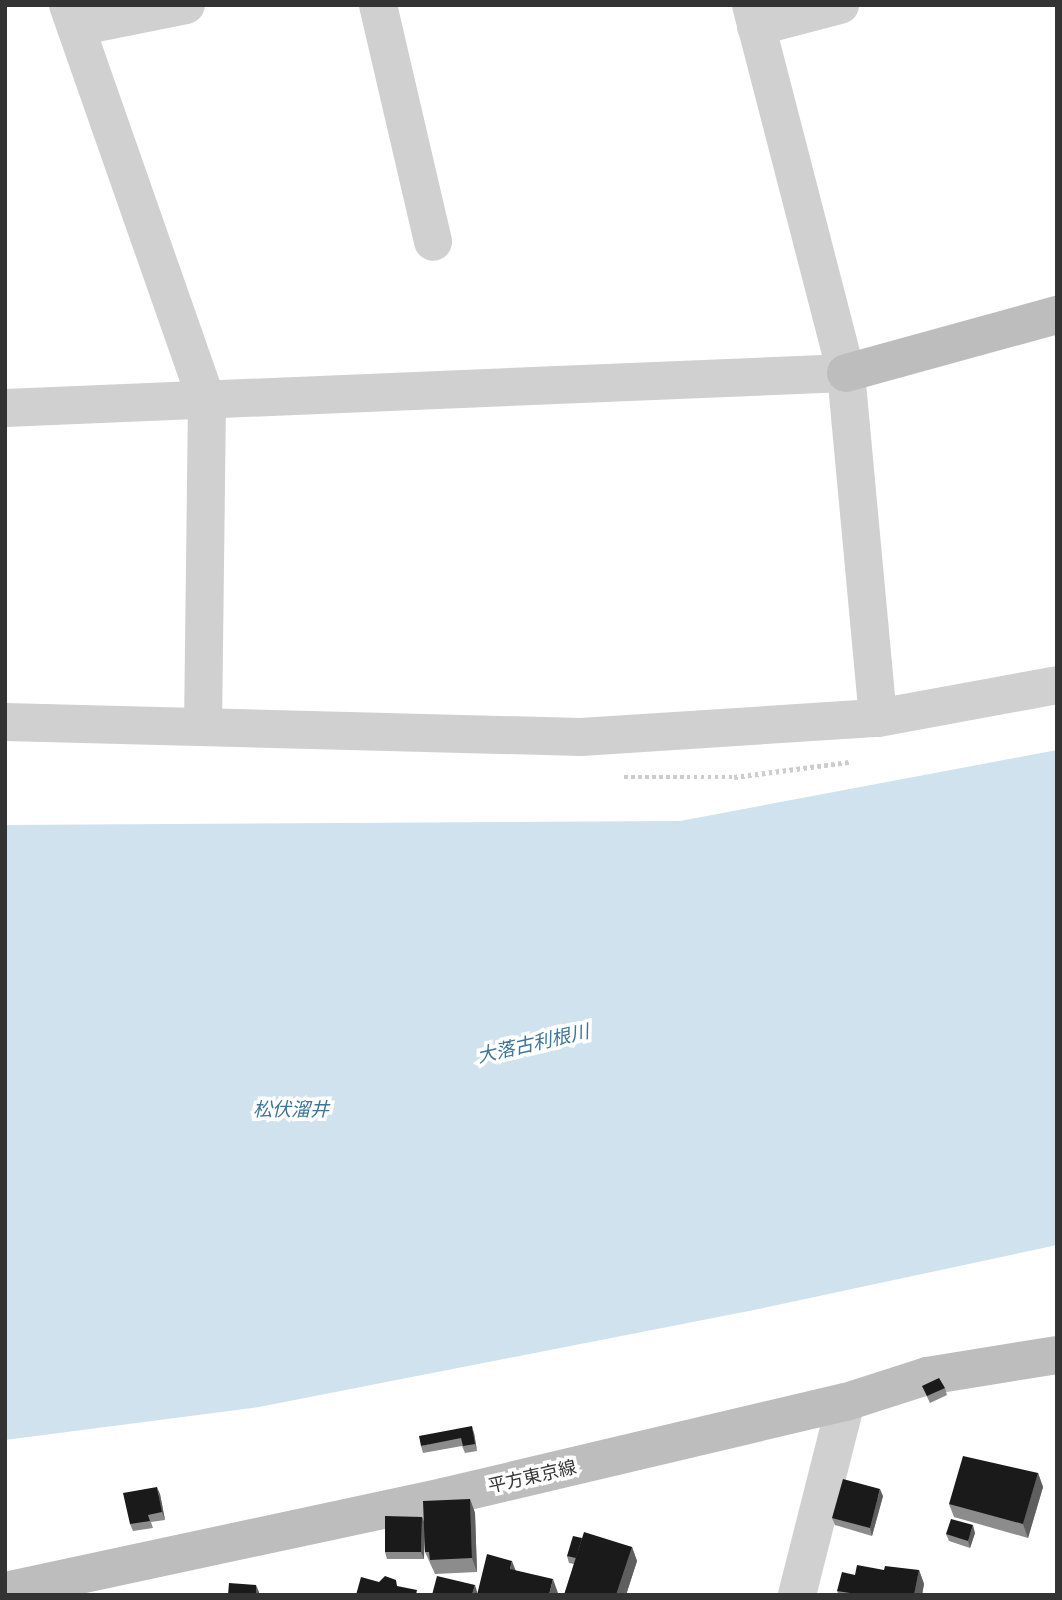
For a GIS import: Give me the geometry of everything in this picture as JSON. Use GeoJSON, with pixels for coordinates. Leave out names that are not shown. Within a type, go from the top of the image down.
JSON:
{"type":"FeatureCollection","features":[{"type":"Feature","properties":{"kind":"main road"},"geometry":{"type":"LineString","coordinates":[[846,373],[1057,315]]}},
{"type":"Feature","properties":{"kind":"main road","name":"平方東京線"},"geometry":{"type":"LineString","coordinates":[[5,1591],[443,1497],[846,1402],[927,1376],[1057,1355]]}},
{"type":"Feature","properties":{"kind":"street"},"geometry":{"type":"LineString","coordinates":[[186,5],[72,16],[207,402],[203,727]]}},
{"type":"Feature","properties":{"kind":"street"},"geometry":{"type":"LineString","coordinates":[[378,5],[433,242]]}},
{"type":"Feature","properties":{"kind":"street"},"geometry":{"type":"LineString","coordinates":[[840,5],[753,16],[846,373],[878,718]]}},
{"type":"Feature","properties":{"kind":"street"},"geometry":{"type":"LineString","coordinates":[[5,408],[207,402],[846,373]]}},
{"type":"Feature","properties":{"kind":"street"},"geometry":{"type":"LineString","coordinates":[[5,722],[581,737],[878,718],[1057,685]]}},
{"type":"Feature","properties":{"kind":"street"},"geometry":{"type":"LineString","coordinates":[[797,1595],[846,1402]]}},
{"type":"Feature","properties":{"kind":"water","name":"松伏溜井"},"geometry":{"type":"Polygon","coordinates":[[[1057,750],[1057,1245],[759,1309],[259,1407],[5,1440],[5,825],[680,821],[1057,750]]]}},
{"type":"Feature","properties":{"kind":"building"},"geometry":{"type":"Polygon","coordinates":[[[939,1378],[945,1388],[927,1396],[922,1386],[939,1378]]]}},
{"type":"Feature","properties":{"kind":"building"},"geometry":{"type":"Polygon","coordinates":[[[472,1426],[475,1444],[463,1446],[461,1438],[421,1446],[419,1436],[472,1426]]]}},
{"type":"Feature","properties":{"kind":"building"},"geometry":{"type":"Polygon","coordinates":[[[963,1456],[1038,1473],[1023,1524],[949,1504],[963,1456]]]}},
{"type":"Feature","properties":{"kind":"building"},"geometry":{"type":"Polygon","coordinates":[[[843,1479],[880,1489],[870,1528],[832,1518],[843,1479]]]}},
{"type":"Feature","properties":{"kind":"building"},"geometry":{"type":"Polygon","coordinates":[[[157,1487],[162,1512],[148,1515],[150,1521],[130,1524],[123,1493],[157,1487]]]}},
{"type":"Feature","properties":{"kind":"building"},"geometry":{"type":"Polygon","coordinates":[[[470,1499],[472,1558],[430,1560],[429,1552],[425,1552],[423,1501],[470,1499]]]}},
{"type":"Feature","properties":{"kind":"building"},"geometry":{"type":"Polygon","coordinates":[[[385,1516],[422,1517],[421,1552],[385,1552],[385,1516]]]}},
{"type":"Feature","properties":{"kind":"building"},"geometry":{"type":"Polygon","coordinates":[[[951,1519],[973,1525],[968,1541],[946,1534],[951,1519]]]}},
{"type":"Feature","properties":{"kind":"building"},"geometry":{"type":"Polygon","coordinates":[[[584,1532],[632,1547],[616,1595],[564,1595],[584,1532]]]}},
{"type":"Feature","properties":{"kind":"building"},"geometry":{"type":"Polygon","coordinates":[[[573,1536],[582,1538],[576,1558],[567,1556],[573,1536]]]}},
{"type":"Feature","properties":{"kind":"building"},"geometry":{"type":"Polygon","coordinates":[[[487,1554],[512,1561],[510,1569],[553,1579],[549,1595],[477,1595],[487,1554]]]}},
{"type":"Feature","properties":{"kind":"building"},"geometry":{"type":"Polygon","coordinates":[[[857,1565],[884,1570],[885,1566],[919,1570],[914,1595],[849,1595],[850,1593],[837,1591],[842,1572],[855,1575],[857,1565]]]}},
{"type":"Feature","properties":{"kind":"building"},"geometry":{"type":"Polygon","coordinates":[[[385,1576],[396,1580],[397,1586],[417,1590],[416,1595],[356,1595],[361,1577],[379,1582],[385,1576]]]}},
{"type":"Feature","properties":{"kind":"building"},"geometry":{"type":"Polygon","coordinates":[[[437,1576],[475,1585],[472,1595],[432,1595],[437,1576]]]}},
{"type":"Feature","properties":{"kind":"building"},"geometry":{"type":"Polygon","coordinates":[[[229,1583],[256,1585],[256,1595],[228,1595],[229,1583]]]}},
{"type":"Feature","properties":{"kind":"water label","name":"大落古利根川"},"geometry":{"type":"Point","coordinates":[533,1044]}}]}
